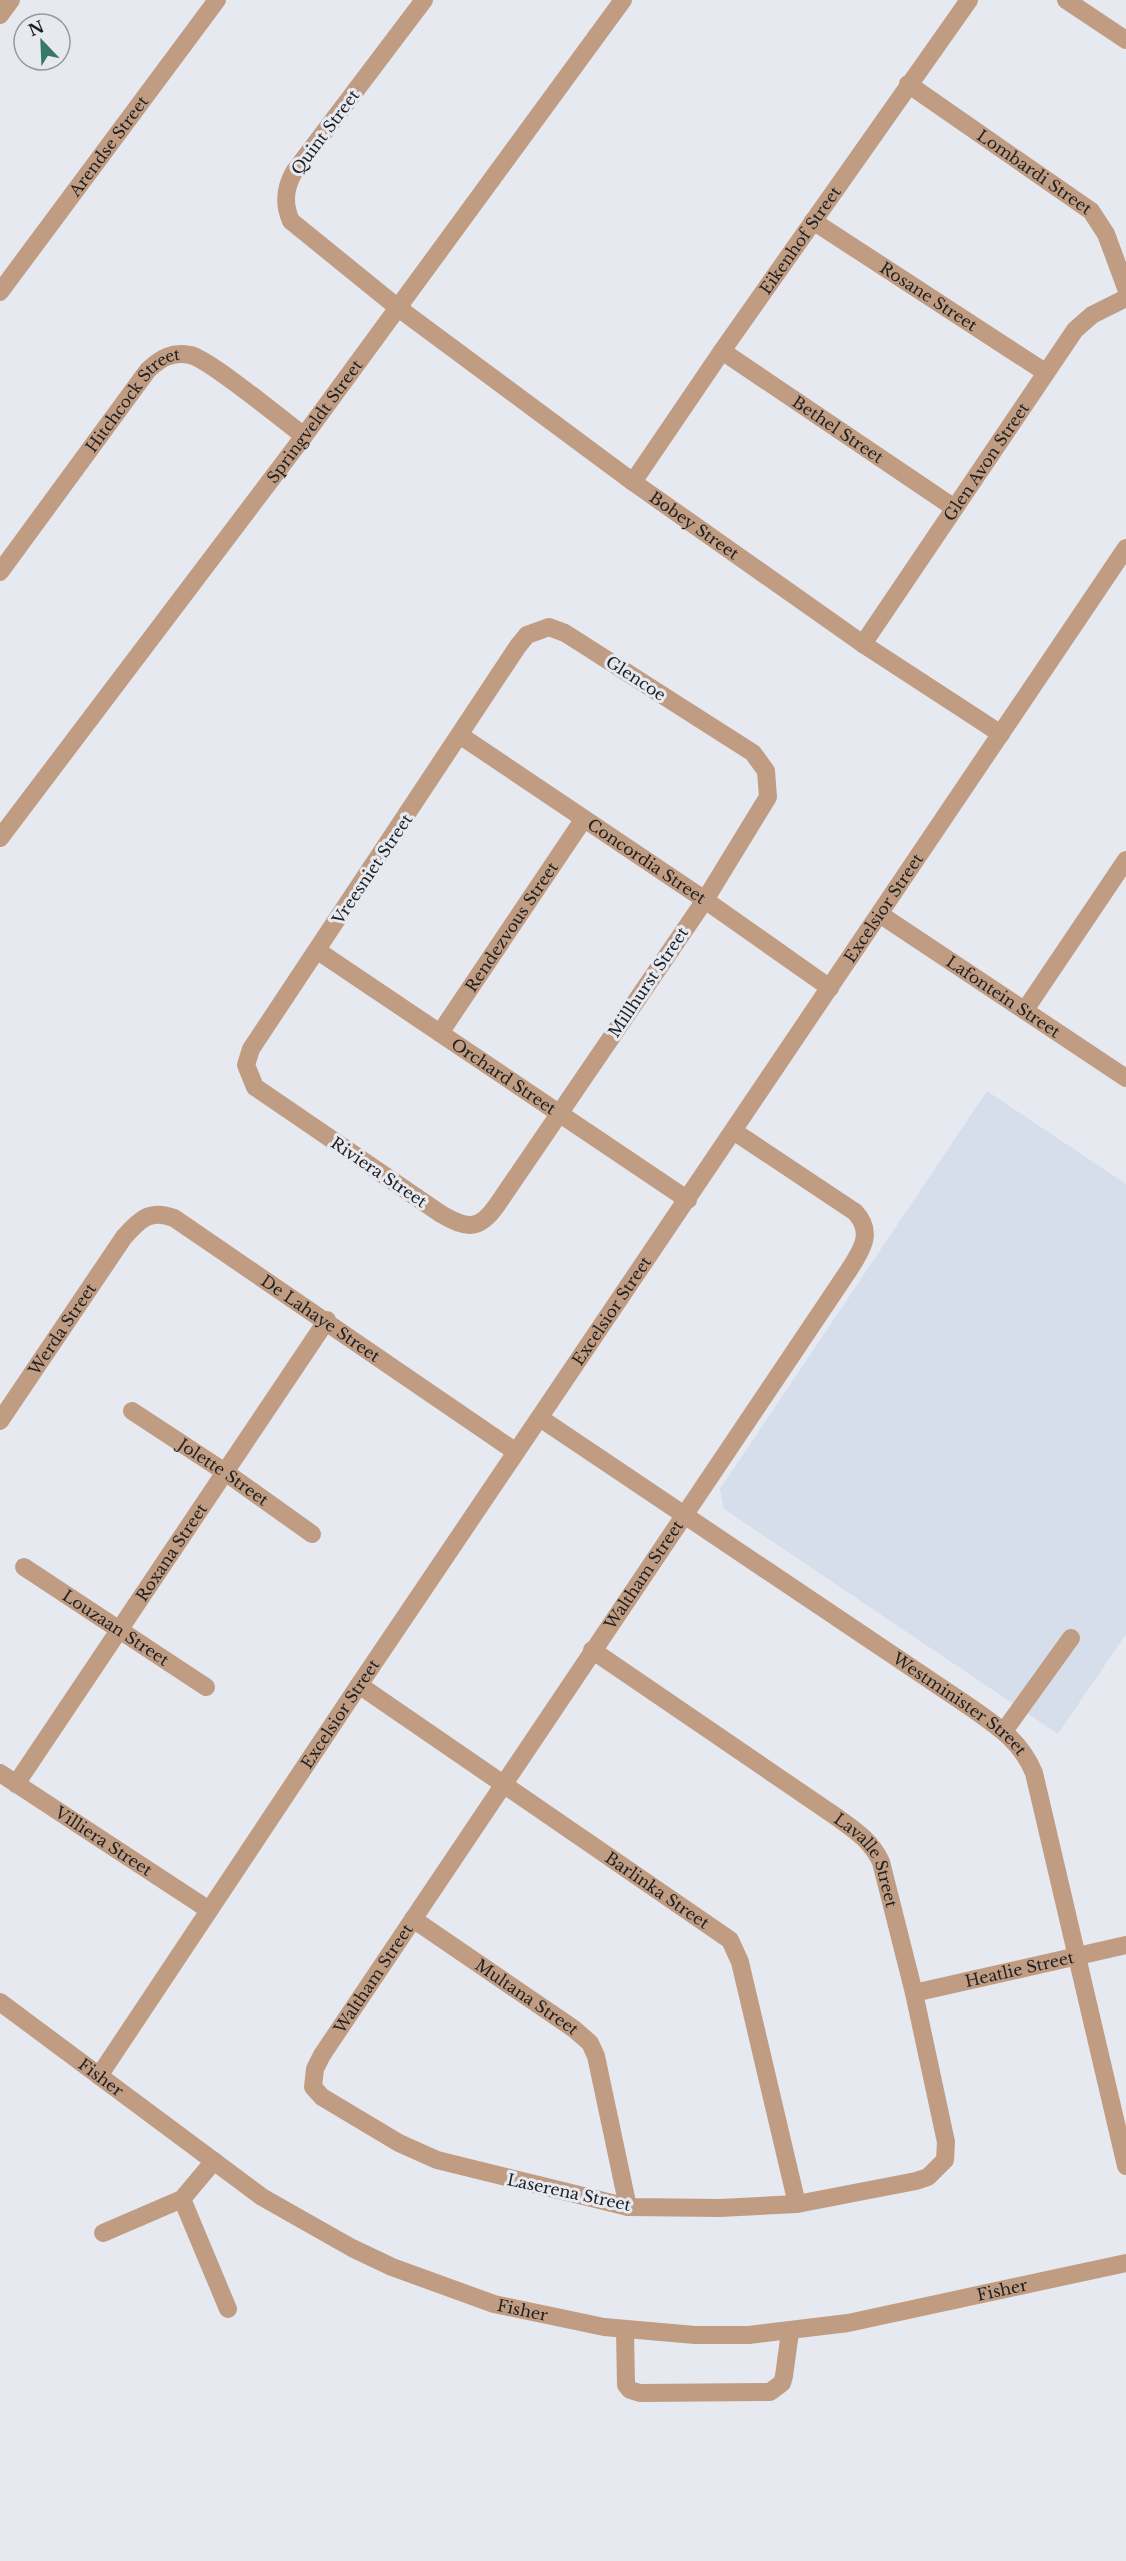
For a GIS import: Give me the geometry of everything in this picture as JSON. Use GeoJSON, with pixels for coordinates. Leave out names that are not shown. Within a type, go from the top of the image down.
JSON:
{"type":"FeatureCollection","features":[{"type":"Feature","properties":{"kind":"street","name":"Arendse Street"},"geometry":{"type":"LineString","coordinates":[[0,292],[217,0]]}},
{"type":"Feature","properties":{"kind":"street","name":"Quint Street"},"geometry":{"type":"LineString","coordinates":[[397,307],[291,221],[287,211],[286,192],[294,172],[424,0]]}},
{"type":"Feature","properties":{"kind":"street","name":"Springveldt Street"},"geometry":{"type":"LineString","coordinates":[[0,838],[6,818],[304,436],[623,0]]}},
{"type":"Feature","properties":{"kind":"street","name":"Eikenhof Street"},"geometry":{"type":"LineString","coordinates":[[633,482],[908,84],[969,0]]}},
{"type":"Feature","properties":{"kind":"street"},"geometry":{"type":"LineString","coordinates":[[1066,0],[1126,40]]}},
{"type":"Feature","properties":{"kind":"street","name":"Lombardi Street"},"geometry":{"type":"LineString","coordinates":[[908,84],[1091,211],[1106,234],[1126,288]]}},
{"type":"Feature","properties":{"kind":"street","name":"Rosane Street"},"geometry":{"type":"LineString","coordinates":[[813,221],[1045,372]]}},
{"type":"Feature","properties":{"kind":"street","name":"Glen Avon Street"},"geometry":{"type":"LineString","coordinates":[[863,644],[953,507],[1045,372],[1083,321],[1101,309],[1126,298]]}},
{"type":"Feature","properties":{"kind":"street","name":"Bobey Street"},"geometry":{"type":"LineString","coordinates":[[397,307],[633,482],[863,644],[1001,734]]}},
{"type":"Feature","properties":{"kind":"street","name":"Bethel Street"},"geometry":{"type":"LineString","coordinates":[[722,351],[953,507]]}},
{"type":"Feature","properties":{"kind":"street","name":"Hitchcock Street"},"geometry":{"type":"LineString","coordinates":[[0,572],[148,370],[162,358],[182,354],[200,358],[304,436]]}},
{"type":"Feature","properties":{"kind":"street","name":"Excelsior Street"},"geometry":{"type":"LineString","coordinates":[[99,2076],[359,1685],[735,1132],[1126,548]]}},
{"type":"Feature","properties":{"kind":"street","name":"Glencoe"},"geometry":{"type":"LineString","coordinates":[[518,646],[535,630],[549,627],[557,629],[753,753]]}},
{"type":"Feature","properties":{"kind":"street","name":"Vreesniet Street"},"geometry":{"type":"LineString","coordinates":[[262,1092],[250,1081],[246,1065],[248,1057],[518,646]]}},
{"type":"Feature","properties":{"kind":"street","name":"Concordia Street"},"geometry":{"type":"LineString","coordinates":[[461,736],[705,900],[830,988]]}},
{"type":"Feature","properties":{"kind":"street","name":"Millhurst Street"},"geometry":{"type":"LineString","coordinates":[[497,1205],[705,900],[768,797],[766,771],[753,753]]}},
{"type":"Feature","properties":{"kind":"street","name":"Rendezvous Street"},"geometry":{"type":"LineString","coordinates":[[440,1033],[583,820]]}},
{"type":"Feature","properties":{"kind":"street"},"geometry":{"type":"LineString","coordinates":[[1025,1010],[1120,881],[1126,860]]}},
{"type":"Feature","properties":{"kind":"street","name":"Lafontein Street"},"geometry":{"type":"LineString","coordinates":[[880,915],[1126,1078]]}},
{"type":"Feature","properties":{"kind":"street","name":"Orchard Street"},"geometry":{"type":"LineString","coordinates":[[318,951],[688,1200]]}},
{"type":"Feature","properties":{"kind":"street","name":"Riviera Street"},"geometry":{"type":"LineString","coordinates":[[262,1092],[454,1221],[471,1226],[486,1219],[497,1205]]}},
{"type":"Feature","properties":{"kind":"street","name":"Waltham Street"},"geometry":{"type":"LineString","coordinates":[[322,2055],[501,1785],[849,1270],[866,1241],[865,1226],[855,1212],[735,1132]]}},
{"type":"Feature","properties":{"kind":"street","name":"De Lahaye Street"},"geometry":{"type":"LineString","coordinates":[[124,1237],[148,1214],[156,1213],[174,1218],[327,1320],[516,1452]]}},
{"type":"Feature","properties":{"kind":"street","name":"Werda Street"},"geometry":{"type":"LineString","coordinates":[[0,1420],[124,1237]]}},
{"type":"Feature","properties":{"kind":"street","name":"Roxana Street"},"geometry":{"type":"LineString","coordinates":[[16,1784],[327,1320]]}},
{"type":"Feature","properties":{"kind":"street","name":"Jolette Street"},"geometry":{"type":"LineString","coordinates":[[132,1411],[225,1472],[312,1534]]}},
{"type":"Feature","properties":{"kind":"street","name":"Westminister Street"},"geometry":{"type":"LineString","coordinates":[[540,1418],[1004,1731],[1023,1750],[1034,1773],[1126,2166]]}},
{"type":"Feature","properties":{"kind":"street","name":"Louzaan Street"},"geometry":{"type":"LineString","coordinates":[[24,1567],[206,1687]]}},
{"type":"Feature","properties":{"kind":"street"},"geometry":{"type":"LineString","coordinates":[[1004,1731],[1071,1638]]}},
{"type":"Feature","properties":{"kind":"street","name":"Lavalle Street"},"geometry":{"type":"LineString","coordinates":[[592,1650],[869,1842],[881,1862],[914,1994],[947,2152],[938,2169],[928,2177],[916,2181]]}},
{"type":"Feature","properties":{"kind":"street","name":"Barlinka Street"},"geometry":{"type":"LineString","coordinates":[[359,1685],[501,1785],[718,1932],[735,1948],[796,2204]]}},
{"type":"Feature","properties":{"kind":"street","name":"Villiera Street"},"geometry":{"type":"LineString","coordinates":[[0,1773],[209,1910]]}},
{"type":"Feature","properties":{"kind":"street","name":"Multana Street"},"geometry":{"type":"LineString","coordinates":[[413,1919],[574,2029],[590,2043],[596,2056],[628,2207]]}},
{"type":"Feature","properties":{"kind":"street","name":"Heatlie Street"},"geometry":{"type":"LineString","coordinates":[[914,1994],[1126,1945]]}},
{"type":"Feature","properties":{"kind":"street","name":"Fisher"},"geometry":{"type":"LineString","coordinates":[[0,2002],[262,2197],[352,2248],[420,2279],[494,2304],[625,2330],[695,2335],[790,2332],[920,2309],[1126,2263]]}},
{"type":"Feature","properties":{"kind":"street","name":"Laserena Street"},"geometry":{"type":"LineString","coordinates":[[322,2055],[312,2079],[318,2094],[409,2148],[456,2166],[628,2207],[720,2208],[796,2204],[916,2181]]}},
{"type":"Feature","properties":{"kind":"street"},"geometry":{"type":"LineString","coordinates":[[103,2233],[182,2199],[214,2161]]}},
{"type":"Feature","properties":{"kind":"street"},"geometry":{"type":"LineString","coordinates":[[182,2199],[228,2309]]}},
{"type":"Feature","properties":{"kind":"street"},"geometry":{"type":"LineString","coordinates":[[625,2330],[625,2381],[630,2390],[640,2393],[770,2392],[782,2383],[790,2332]]}},
{"type":"Feature","properties":{"kind":"shaded area"},"geometry":{"type":"Polygon","coordinates":[[[987,1091],[1126,1184],[1126,1634],[1058,1734],[724,1509],[720,1489],[987,1091]]]}}]}
